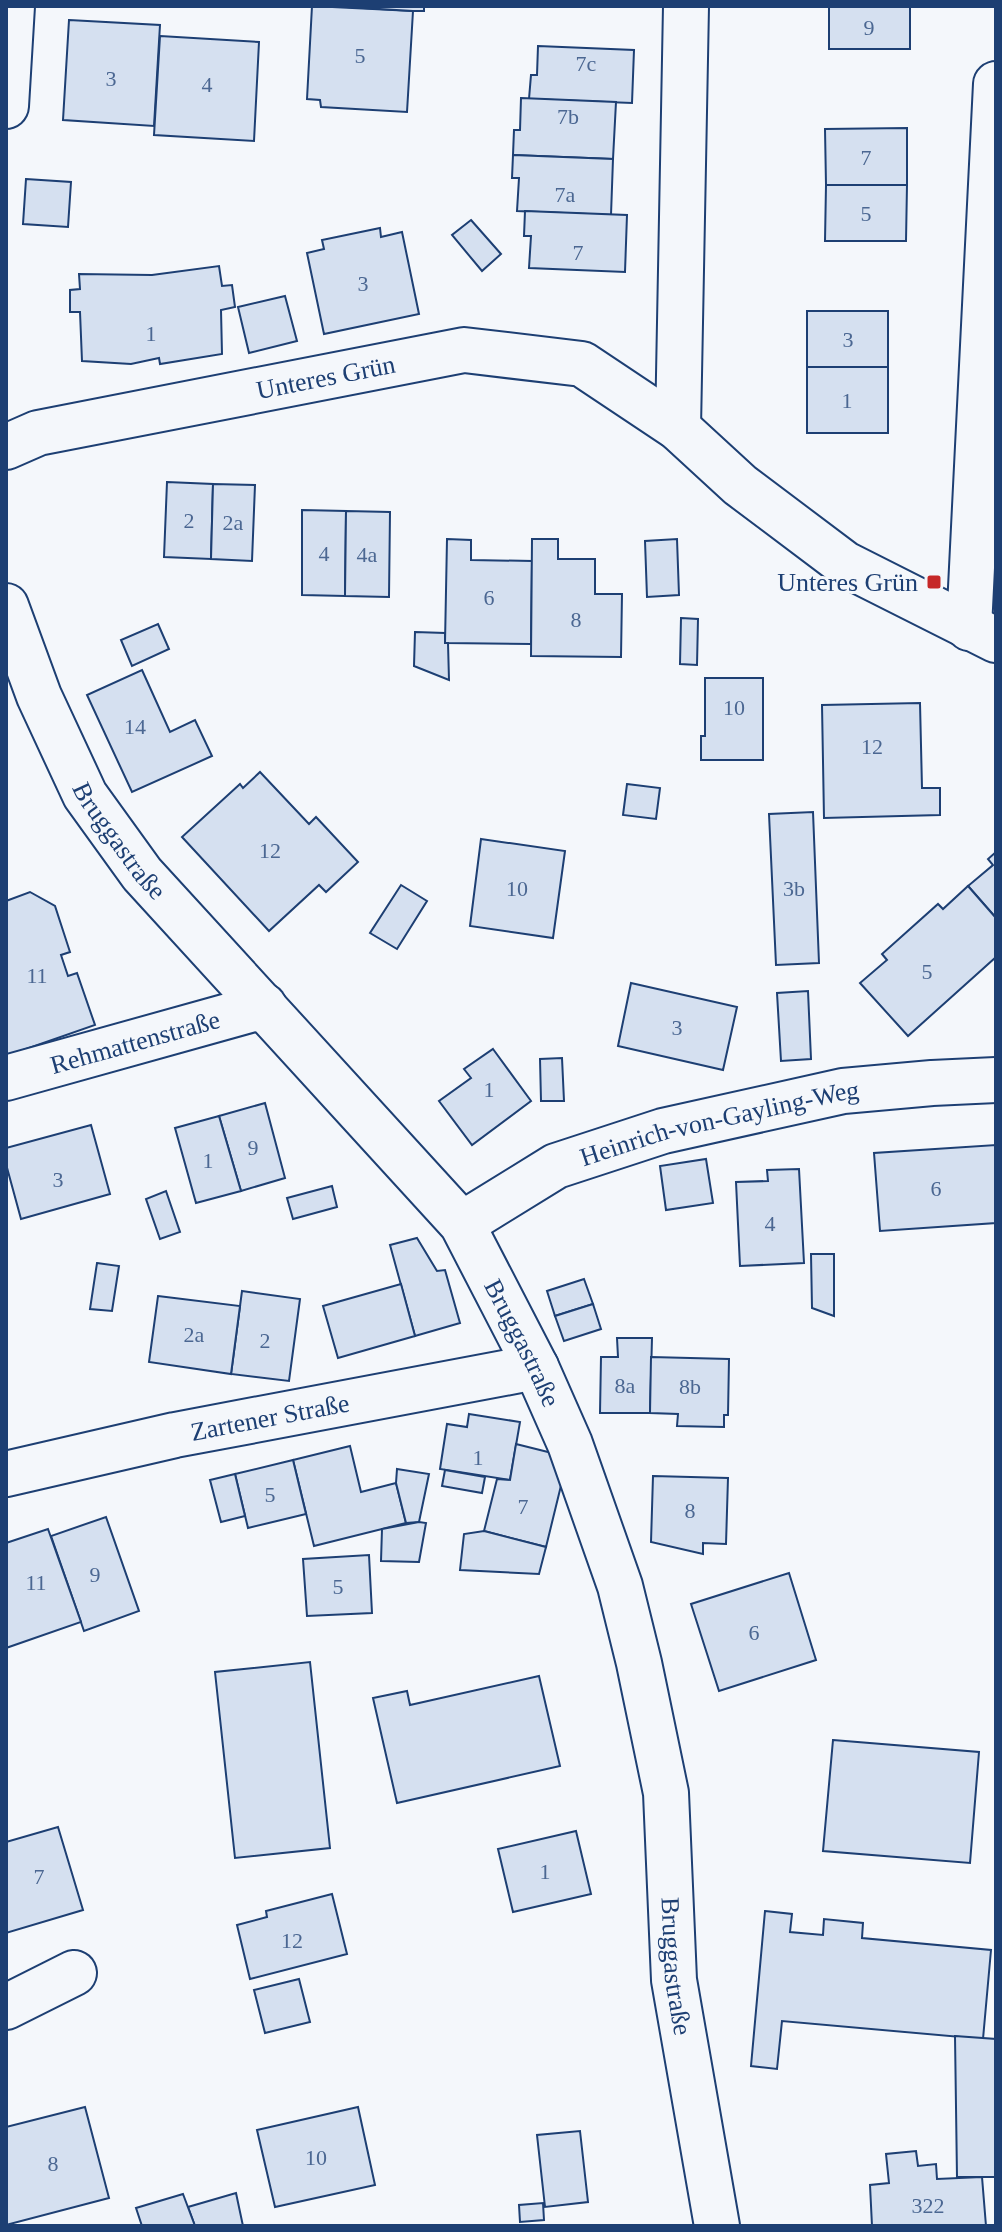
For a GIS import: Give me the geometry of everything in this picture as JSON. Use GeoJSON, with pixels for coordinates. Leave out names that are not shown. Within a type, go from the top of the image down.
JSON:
{"type":"FeatureCollection","features":[{"type":"Feature","properties":{"kind":"street"},"geometry":{"type":"LineString","coordinates":[[6,106],[12,6]]}},
{"type":"Feature","properties":{"kind":"street"},"geometry":{"type":"LineString","coordinates":[[678,428],[686,6]]}},
{"type":"Feature","properties":{"kind":"street"},"geometry":{"type":"LineString","coordinates":[[983,634],[996,84]]}},
{"type":"Feature","properties":{"kind":"street","name":"Unteres Grün"},"geometry":{"type":"LineString","coordinates":[[6,447],[38,433],[464,350],[582,364],[678,428],[740,485],[845,564],[983,634]]}},
{"type":"Feature","properties":{"kind":"street","name":"Bruggastraße"},"geometry":{"type":"LineString","coordinates":[[6,606],[39,696],[85,795],[142,874],[462,1224],[536,1367],[570,1444],[620,1586],[666,1793],[674,1980],[717,2226]]}},
{"type":"Feature","properties":{"kind":"street","name":"Rehmattenstraße"},"geometry":{"type":"LineString","coordinates":[[6,1078],[264,1006]]}},
{"type":"Feature","properties":{"kind":"street","name":"Heinrich-von-Gayling-Weg"},"geometry":{"type":"LineString","coordinates":[[462,1224],[556,1166],[663,1131],[843,1091],[996,1080]]}},
{"type":"Feature","properties":{"kind":"street","name":"Zartener Straße"},"geometry":{"type":"LineString","coordinates":[[6,1474],[175,1435],[536,1367]]}},
{"type":"Feature","properties":{"kind":"street"},"geometry":{"type":"LineString","coordinates":[[6,2007],[74,1973]]}},
{"type":"Feature","properties":{"kind":"building"},"geometry":{"type":"Polygon","coordinates":[[[312,6],[413,11],[407,112],[321,107],[320,100],[307,99],[312,6]]]}},
{"type":"Feature","properties":{"kind":"building"},"geometry":{"type":"Polygon","coordinates":[[[330,6],[424,6],[424,11],[413,11],[330,6]]]}},
{"type":"Feature","properties":{"kind":"building"},"geometry":{"type":"Polygon","coordinates":[[[829,6],[910,6],[910,49],[829,49],[829,6]]]}},
{"type":"Feature","properties":{"kind":"building"},"geometry":{"type":"Polygon","coordinates":[[[69,20],[160,25],[154,126],[63,120],[69,20]]]}},
{"type":"Feature","properties":{"kind":"building"},"geometry":{"type":"Polygon","coordinates":[[[160,36],[259,42],[254,141],[154,135],[160,36]]]}},
{"type":"Feature","properties":{"kind":"building"},"geometry":{"type":"Polygon","coordinates":[[[538,46],[634,50],[632,103],[529,99],[531,75],[537,75],[538,46]]]}},
{"type":"Feature","properties":{"kind":"building"},"geometry":{"type":"Polygon","coordinates":[[[521,98],[616,102],[613,159],[513,155],[514,130],[520,130],[521,98]]]}},
{"type":"Feature","properties":{"kind":"building"},"geometry":{"type":"Polygon","coordinates":[[[907,128],[907,185],[826,185],[825,129],[907,128]]]}},
{"type":"Feature","properties":{"kind":"building"},"geometry":{"type":"Polygon","coordinates":[[[513,155],[613,159],[611,215],[517,211],[519,178],[512,178],[513,155]]]}},
{"type":"Feature","properties":{"kind":"building"},"geometry":{"type":"Polygon","coordinates":[[[26,179],[71,182],[68,227],[23,224],[26,179]]]}},
{"type":"Feature","properties":{"kind":"building"},"geometry":{"type":"Polygon","coordinates":[[[826,185],[907,185],[906,241],[825,241],[826,185]]]}},
{"type":"Feature","properties":{"kind":"building"},"geometry":{"type":"Polygon","coordinates":[[[525,211],[627,215],[625,272],[529,268],[531,236],[524,236],[525,211]]]}},
{"type":"Feature","properties":{"kind":"building"},"geometry":{"type":"Polygon","coordinates":[[[471,220],[501,254],[482,271],[452,235],[471,220]]]}},
{"type":"Feature","properties":{"kind":"building"},"geometry":{"type":"Polygon","coordinates":[[[380,228],[381,237],[402,232],[419,314],[324,334],[307,253],[324,249],[322,240],[380,228]]]}},
{"type":"Feature","properties":{"kind":"building"},"geometry":{"type":"Polygon","coordinates":[[[219,266],[222,286],[232,285],[235,307],[221,310],[222,354],[160,364],[159,358],[131,364],[82,361],[80,312],[70,312],[70,290],[80,289],[79,274],[152,275],[219,266]]]}},
{"type":"Feature","properties":{"kind":"building"},"geometry":{"type":"Polygon","coordinates":[[[285,296],[297,341],[249,353],[238,307],[285,296]]]}},
{"type":"Feature","properties":{"kind":"building"},"geometry":{"type":"Polygon","coordinates":[[[807,311],[888,311],[888,367],[807,367],[807,311]]]}},
{"type":"Feature","properties":{"kind":"building"},"geometry":{"type":"Polygon","coordinates":[[[807,367],[888,367],[888,433],[807,433],[807,367]]]}},
{"type":"Feature","properties":{"kind":"building"},"geometry":{"type":"Polygon","coordinates":[[[167,482],[213,484],[211,559],[164,557],[167,482]]]}},
{"type":"Feature","properties":{"kind":"building"},"geometry":{"type":"Polygon","coordinates":[[[213,484],[255,485],[252,561],[211,559],[213,484]]]}},
{"type":"Feature","properties":{"kind":"building"},"geometry":{"type":"Polygon","coordinates":[[[302,510],[346,511],[345,596],[302,595],[302,510]]]}},
{"type":"Feature","properties":{"kind":"building"},"geometry":{"type":"Polygon","coordinates":[[[346,511],[390,512],[389,597],[345,596],[346,511]]]}},
{"type":"Feature","properties":{"kind":"building"},"geometry":{"type":"Polygon","coordinates":[[[447,539],[471,540],[471,560],[532,561],[531,644],[445,643],[447,539]]]}},
{"type":"Feature","properties":{"kind":"building"},"geometry":{"type":"Polygon","coordinates":[[[532,539],[558,539],[558,559],[595,559],[595,594],[622,594],[621,657],[531,656],[532,539]]]}},
{"type":"Feature","properties":{"kind":"building"},"geometry":{"type":"Polygon","coordinates":[[[677,539],[679,595],[647,597],[645,541],[677,539]]]}},
{"type":"Feature","properties":{"kind":"building"},"geometry":{"type":"Polygon","coordinates":[[[681,618],[698,619],[697,665],[680,664],[681,618]]]}},
{"type":"Feature","properties":{"kind":"building"},"geometry":{"type":"Polygon","coordinates":[[[158,624],[169,649],[132,666],[121,640],[158,624]]]}},
{"type":"Feature","properties":{"kind":"building"},"geometry":{"type":"Polygon","coordinates":[[[415,632],[445,633],[449,680],[414,666],[415,632]]]}},
{"type":"Feature","properties":{"kind":"building"},"geometry":{"type":"Polygon","coordinates":[[[142,670],[170,732],[195,720],[212,756],[132,792],[87,695],[142,670]]]}},
{"type":"Feature","properties":{"kind":"building"},"geometry":{"type":"Polygon","coordinates":[[[705,678],[763,678],[763,760],[701,760],[701,736],[705,736],[705,678]]]}},
{"type":"Feature","properties":{"kind":"building"},"geometry":{"type":"Polygon","coordinates":[[[920,703],[922,788],[940,788],[940,815],[824,818],[822,705],[920,703]]]}},
{"type":"Feature","properties":{"kind":"building"},"geometry":{"type":"Polygon","coordinates":[[[260,772],[309,824],[316,817],[358,862],[326,892],[319,885],[269,931],[182,837],[240,784],[243,788],[260,772]]]}},
{"type":"Feature","properties":{"kind":"building"},"geometry":{"type":"Polygon","coordinates":[[[627,784],[660,788],[656,819],[623,815],[627,784]]]}},
{"type":"Feature","properties":{"kind":"building"},"geometry":{"type":"Polygon","coordinates":[[[813,812],[819,963],[776,965],[769,814],[813,812]]]}},
{"type":"Feature","properties":{"kind":"building"},"geometry":{"type":"Polygon","coordinates":[[[481,839],[565,851],[553,938],[470,926],[481,839]]]}},
{"type":"Feature","properties":{"kind":"building"},"geometry":{"type":"Polygon","coordinates":[[[996,852],[996,918],[968,886],[993,865],[988,859],[996,852]]]}},
{"type":"Feature","properties":{"kind":"building"},"geometry":{"type":"Polygon","coordinates":[[[401,885],[427,901],[397,949],[370,933],[401,885]]]}},
{"type":"Feature","properties":{"kind":"building"},"geometry":{"type":"Polygon","coordinates":[[[968,886],[996,918],[996,957],[908,1036],[860,983],[887,960],[882,954],[938,904],[943,909],[968,886]]]}},
{"type":"Feature","properties":{"kind":"building"},"geometry":{"type":"Polygon","coordinates":[[[30,892],[55,906],[70,952],[61,955],[68,976],[77,973],[95,1025],[6,1056],[6,901],[30,892]]]}},
{"type":"Feature","properties":{"kind":"building"},"geometry":{"type":"Polygon","coordinates":[[[631,983],[737,1007],[723,1070],[618,1046],[631,983]]]}},
{"type":"Feature","properties":{"kind":"building"},"geometry":{"type":"Polygon","coordinates":[[[808,991],[811,1059],[781,1061],[777,993],[808,991]]]}},
{"type":"Feature","properties":{"kind":"building"},"geometry":{"type":"Polygon","coordinates":[[[493,1049],[531,1101],[472,1145],[439,1101],[471,1078],[464,1069],[493,1049]]]}},
{"type":"Feature","properties":{"kind":"building"},"geometry":{"type":"Polygon","coordinates":[[[562,1058],[564,1101],[541,1101],[540,1059],[562,1058]]]}},
{"type":"Feature","properties":{"kind":"building"},"geometry":{"type":"Polygon","coordinates":[[[265,1103],[285,1178],[241,1191],[219,1116],[265,1103]]]}},
{"type":"Feature","properties":{"kind":"building"},"geometry":{"type":"Polygon","coordinates":[[[219,1116],[241,1191],[196,1203],[175,1128],[219,1116]]]}},
{"type":"Feature","properties":{"kind":"building"},"geometry":{"type":"Polygon","coordinates":[[[91,1125],[110,1194],[21,1219],[6,1164],[6,1148],[91,1125]]]}},
{"type":"Feature","properties":{"kind":"building"},"geometry":{"type":"Polygon","coordinates":[[[996,1145],[996,1223],[880,1231],[874,1153],[996,1145]]]}},
{"type":"Feature","properties":{"kind":"building"},"geometry":{"type":"Polygon","coordinates":[[[706,1159],[713,1203],[666,1210],[660,1166],[706,1159]]]}},
{"type":"Feature","properties":{"kind":"building"},"geometry":{"type":"Polygon","coordinates":[[[799,1169],[804,1263],[740,1266],[736,1182],[768,1181],[767,1170],[799,1169]]]}},
{"type":"Feature","properties":{"kind":"building"},"geometry":{"type":"Polygon","coordinates":[[[332,1186],[337,1207],[293,1219],[287,1198],[332,1186]]]}},
{"type":"Feature","properties":{"kind":"building"},"geometry":{"type":"Polygon","coordinates":[[[166,1191],[180,1232],[160,1239],[146,1199],[166,1191]]]}},
{"type":"Feature","properties":{"kind":"building"},"geometry":{"type":"Polygon","coordinates":[[[417,1238],[437,1271],[445,1270],[460,1323],[415,1336],[390,1245],[417,1238]]]}},
{"type":"Feature","properties":{"kind":"building"},"geometry":{"type":"Polygon","coordinates":[[[811,1254],[834,1254],[834,1316],[812,1308],[811,1254]]]}},
{"type":"Feature","properties":{"kind":"building"},"geometry":{"type":"Polygon","coordinates":[[[97,1263],[119,1266],[112,1311],[90,1309],[97,1263]]]}},
{"type":"Feature","properties":{"kind":"building"},"geometry":{"type":"Polygon","coordinates":[[[584,1279],[593,1304],[555,1316],[547,1291],[584,1279]]]}},
{"type":"Feature","properties":{"kind":"building"},"geometry":{"type":"Polygon","coordinates":[[[401,1284],[415,1336],[338,1358],[323,1306],[401,1284]]]}},
{"type":"Feature","properties":{"kind":"building"},"geometry":{"type":"Polygon","coordinates":[[[242,1291],[300,1299],[289,1381],[231,1374],[242,1291]]]}},
{"type":"Feature","properties":{"kind":"building"},"geometry":{"type":"Polygon","coordinates":[[[158,1296],[240,1306],[231,1374],[149,1362],[158,1296]]]}},
{"type":"Feature","properties":{"kind":"building"},"geometry":{"type":"Polygon","coordinates":[[[593,1304],[601,1329],[564,1341],[555,1316],[593,1304]]]}},
{"type":"Feature","properties":{"kind":"building"},"geometry":{"type":"Polygon","coordinates":[[[617,1338],[652,1338],[650,1413],[600,1413],[601,1357],[618,1357],[617,1338]]]}},
{"type":"Feature","properties":{"kind":"building"},"geometry":{"type":"Polygon","coordinates":[[[651,1357],[729,1359],[728,1415],[724,1415],[724,1427],[677,1426],[678,1414],[650,1413],[651,1357]]]}},
{"type":"Feature","properties":{"kind":"building"},"geometry":{"type":"Polygon","coordinates":[[[469,1414],[520,1422],[510,1480],[440,1469],[447,1424],[467,1427],[469,1414]]]}},
{"type":"Feature","properties":{"kind":"building"},"geometry":{"type":"Polygon","coordinates":[[[516,1444],[568,1457],[546,1547],[484,1531],[497,1479],[510,1480],[516,1444]]]}},
{"type":"Feature","properties":{"kind":"building"},"geometry":{"type":"Polygon","coordinates":[[[350,1446],[361,1492],[396,1483],[406,1523],[314,1546],[293,1460],[350,1446]]]}},
{"type":"Feature","properties":{"kind":"building"},"geometry":{"type":"Polygon","coordinates":[[[293,1460],[306,1514],[248,1528],[235,1474],[293,1460]]]}},
{"type":"Feature","properties":{"kind":"building"},"geometry":{"type":"Polygon","coordinates":[[[397,1469],[429,1474],[419,1522],[406,1523],[396,1483],[397,1469]]]}},
{"type":"Feature","properties":{"kind":"building"},"geometry":{"type":"Polygon","coordinates":[[[445,1470],[485,1477],[482,1493],[442,1486],[445,1470]]]}},
{"type":"Feature","properties":{"kind":"building"},"geometry":{"type":"Polygon","coordinates":[[[235,1474],[245,1516],[221,1522],[210,1480],[235,1474]]]}},
{"type":"Feature","properties":{"kind":"building"},"geometry":{"type":"Polygon","coordinates":[[[653,1476],[728,1478],[726,1544],[703,1543],[703,1554],[651,1542],[653,1476]]]}},
{"type":"Feature","properties":{"kind":"building"},"geometry":{"type":"Polygon","coordinates":[[[106,1517],[139,1611],[84,1631],[51,1536],[106,1517]]]}},
{"type":"Feature","properties":{"kind":"building"},"geometry":{"type":"Polygon","coordinates":[[[426,1523],[419,1562],[381,1561],[382,1529],[426,1523]]]}},
{"type":"Feature","properties":{"kind":"building"},"geometry":{"type":"Polygon","coordinates":[[[48,1529],[81,1622],[6,1648],[6,1543],[48,1529]]]}},
{"type":"Feature","properties":{"kind":"building"},"geometry":{"type":"Polygon","coordinates":[[[484,1531],[546,1547],[539,1574],[460,1570],[464,1534],[484,1531]]]}},
{"type":"Feature","properties":{"kind":"building"},"geometry":{"type":"Polygon","coordinates":[[[369,1555],[372,1613],[307,1616],[303,1559],[369,1555]]]}},
{"type":"Feature","properties":{"kind":"building"},"geometry":{"type":"Polygon","coordinates":[[[789,1573],[816,1660],[719,1691],[691,1604],[789,1573]]]}},
{"type":"Feature","properties":{"kind":"building"},"geometry":{"type":"Polygon","coordinates":[[[310,1662],[330,1848],[235,1858],[215,1672],[310,1662]]]}},
{"type":"Feature","properties":{"kind":"building"},"geometry":{"type":"Polygon","coordinates":[[[539,1676],[560,1766],[397,1803],[373,1698],[407,1691],[410,1705],[539,1676]]]}},
{"type":"Feature","properties":{"kind":"building"},"geometry":{"type":"Polygon","coordinates":[[[833,1740],[979,1752],[970,1863],[823,1851],[833,1740]]]}},
{"type":"Feature","properties":{"kind":"building"},"geometry":{"type":"Polygon","coordinates":[[[58,1827],[83,1910],[6,1933],[6,1842],[58,1827]]]}},
{"type":"Feature","properties":{"kind":"building"},"geometry":{"type":"Polygon","coordinates":[[[576,1831],[591,1894],[513,1912],[498,1849],[576,1831]]]}},
{"type":"Feature","properties":{"kind":"building"},"geometry":{"type":"Polygon","coordinates":[[[332,1894],[347,1954],[250,1979],[237,1925],[267,1917],[266,1911],[332,1894]]]}},
{"type":"Feature","properties":{"kind":"building"},"geometry":{"type":"Polygon","coordinates":[[[765,1911],[792,1914],[790,1932],[823,1935],[824,1919],[863,1923],[862,1938],[991,1950],[983,2039],[782,2021],[777,2069],[751,2066],[765,1911]]]}},
{"type":"Feature","properties":{"kind":"building"},"geometry":{"type":"Polygon","coordinates":[[[299,1979],[310,2022],[265,2033],[254,1990],[299,1979]]]}},
{"type":"Feature","properties":{"kind":"building"},"geometry":{"type":"Polygon","coordinates":[[[955,2036],[996,2039],[996,2177],[957,2177],[955,2036]]]}},
{"type":"Feature","properties":{"kind":"building"},"geometry":{"type":"Polygon","coordinates":[[[85,2107],[109,2198],[6,2225],[6,2127],[85,2107]]]}},
{"type":"Feature","properties":{"kind":"building"},"geometry":{"type":"Polygon","coordinates":[[[358,2107],[375,2185],[275,2207],[257,2130],[358,2107]]]}},
{"type":"Feature","properties":{"kind":"building"},"geometry":{"type":"Polygon","coordinates":[[[580,2131],[588,2202],[545,2207],[537,2135],[580,2131]]]}},
{"type":"Feature","properties":{"kind":"building"},"geometry":{"type":"Polygon","coordinates":[[[916,2151],[918,2166],[936,2164],[937,2179],[982,2177],[986,2226],[872,2226],[870,2185],[889,2183],[886,2154],[916,2151]]]}},
{"type":"Feature","properties":{"kind":"building"},"geometry":{"type":"Polygon","coordinates":[[[236,2193],[243,2226],[195,2226],[188,2207],[236,2193]]]}},
{"type":"Feature","properties":{"kind":"building"},"geometry":{"type":"Polygon","coordinates":[[[183,2194],[195,2226],[142,2226],[136,2208],[183,2194]]]}},
{"type":"Feature","properties":{"kind":"building"},"geometry":{"type":"Polygon","coordinates":[[[543,2203],[544,2220],[520,2222],[519,2205],[543,2203]]]}},
{"type":"Feature","properties":{"kind":"place","name":"Unteres Grün"},"geometry":{"type":"Point","coordinates":[934,582]}}]}
